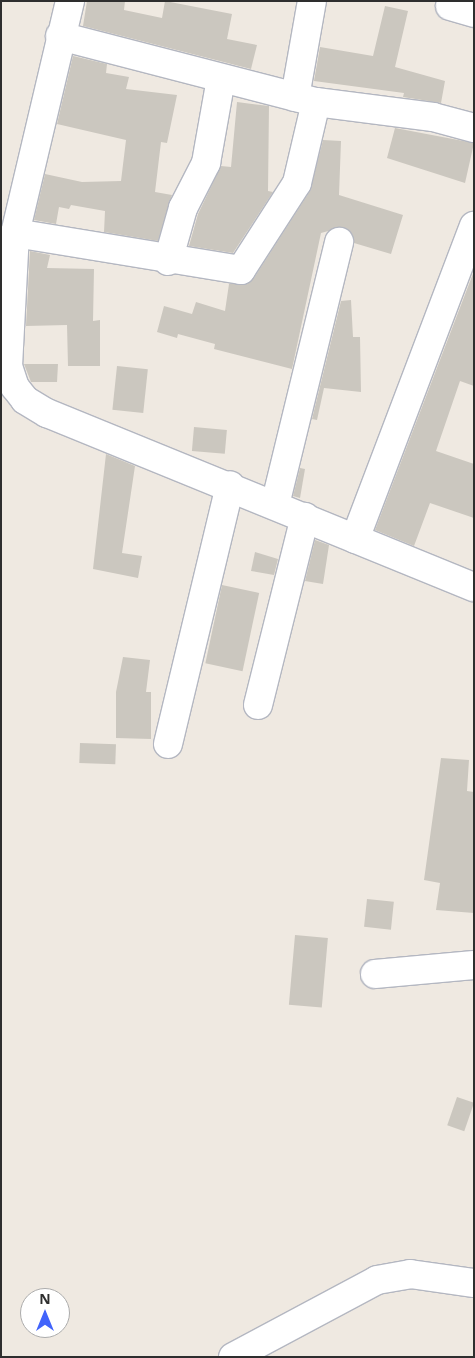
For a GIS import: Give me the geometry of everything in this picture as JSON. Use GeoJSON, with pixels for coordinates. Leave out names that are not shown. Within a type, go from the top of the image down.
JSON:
{"type":"FeatureCollection","features":[{"type":"Feature","properties":{"kind":"street"},"geometry":{"type":"LineString","coordinates":[[70,1],[10,245],[8,397],[25,400],[47,413],[230,485],[354,539],[474,587]]}},
{"type":"Feature","properties":{"kind":"street"},"geometry":{"type":"LineString","coordinates":[[10,245],[168,261],[235,272],[248,264],[297,183],[306,100],[312,1]]}},
{"type":"Feature","properties":{"kind":"street"},"geometry":{"type":"LineString","coordinates":[[60,36],[306,100],[433,117],[474,128]]}},
{"type":"Feature","properties":{"kind":"street"},"geometry":{"type":"LineString","coordinates":[[168,261],[183,208],[206,163],[221,79]]}},
{"type":"Feature","properties":{"kind":"street"},"geometry":{"type":"LineString","coordinates":[[354,539],[474,226]]}},
{"type":"Feature","properties":{"kind":"street"},"geometry":{"type":"LineString","coordinates":[[275,505],[339,242]]}},
{"type":"Feature","properties":{"kind":"street"},"geometry":{"type":"LineString","coordinates":[[168,744],[230,485]]}},
{"type":"Feature","properties":{"kind":"street"},"geometry":{"type":"LineString","coordinates":[[258,705],[305,517]]}},
{"type":"Feature","properties":{"kind":"street"},"geometry":{"type":"LineString","coordinates":[[375,974],[474,964]]}},
{"type":"Feature","properties":{"kind":"street"},"geometry":{"type":"LineString","coordinates":[[233,1357],[377,1280],[410,1274],[474,1283]]}},
{"type":"Feature","properties":{"kind":"building"},"geometry":{"type":"Polygon","coordinates":[[[87,1],[125,1],[124,10],[162,18],[165,1],[232,14],[227,39],[257,45],[251,69],[83,26],[87,1]]]}},
{"type":"Feature","properties":{"kind":"building"},"geometry":{"type":"Polygon","coordinates":[[[385,6],[408,11],[395,67],[445,81],[441,103],[403,97],[404,93],[314,81],[320,47],[373,56],[385,6]]]}},
{"type":"Feature","properties":{"kind":"building"},"geometry":{"type":"Polygon","coordinates":[[[73,56],[107,64],[106,73],[129,77],[126,89],[177,95],[167,143],[161,142],[155,192],[172,195],[158,241],[104,232],[105,211],[71,205],[69,209],[59,207],[56,224],[34,220],[45,174],[82,182],[121,181],[126,140],[57,124],[73,56]]]}},
{"type":"Feature","properties":{"kind":"building"},"geometry":{"type":"Polygon","coordinates":[[[237,102],[269,106],[268,191],[273,192],[233,253],[189,246],[198,214],[221,166],[231,167],[237,102]]]}},
{"type":"Feature","properties":{"kind":"building"},"geometry":{"type":"Polygon","coordinates":[[[395,128],[474,143],[465,183],[387,158],[395,128]]]}},
{"type":"Feature","properties":{"kind":"building"},"geometry":{"type":"Polygon","coordinates":[[[323,140],[341,141],[339,195],[403,215],[391,254],[354,243],[343,227],[321,233],[292,369],[214,349],[215,344],[178,334],[177,338],[157,332],[164,306],[192,314],[196,302],[225,311],[229,284],[247,284],[254,278],[310,191],[323,140]]]}},
{"type":"Feature","properties":{"kind":"building"},"geometry":{"type":"Polygon","coordinates":[[[30,251],[50,255],[47,268],[94,269],[93,321],[100,320],[100,366],[68,366],[67,325],[26,326],[30,251]]]}},
{"type":"Feature","properties":{"kind":"building"},"geometry":{"type":"Polygon","coordinates":[[[474,271],[474,386],[460,381],[436,451],[474,464],[474,518],[430,503],[414,546],[375,530],[474,271]]]}},
{"type":"Feature","properties":{"kind":"building"},"geometry":{"type":"Polygon","coordinates":[[[351,300],[353,337],[360,337],[361,392],[324,388],[317,420],[312,419],[341,301],[351,300]]]}},
{"type":"Feature","properties":{"kind":"building"},"geometry":{"type":"Polygon","coordinates":[[[24,364],[58,364],[57,382],[31,382],[24,364]]]}},
{"type":"Feature","properties":{"kind":"building"},"geometry":{"type":"Polygon","coordinates":[[[117,366],[148,369],[143,413],[112,410],[117,366]]]}},
{"type":"Feature","properties":{"kind":"building"},"geometry":{"type":"Polygon","coordinates":[[[194,427],[227,430],[225,454],[192,451],[194,427]]]}},
{"type":"Feature","properties":{"kind":"building"},"geometry":{"type":"Polygon","coordinates":[[[106,454],[135,466],[122,553],[142,556],[138,578],[93,569],[106,454]]]}},
{"type":"Feature","properties":{"kind":"building"},"geometry":{"type":"Polygon","coordinates":[[[300,468],[305,469],[300,498],[293,496],[300,468]]]}},
{"type":"Feature","properties":{"kind":"building"},"geometry":{"type":"Polygon","coordinates":[[[315,540],[329,545],[323,584],[305,581],[315,540]]]}},
{"type":"Feature","properties":{"kind":"building"},"geometry":{"type":"Polygon","coordinates":[[[255,552],[278,559],[274,575],[251,571],[255,552]]]}},
{"type":"Feature","properties":{"kind":"building"},"geometry":{"type":"Polygon","coordinates":[[[222,585],[259,593],[243,671],[205,663],[222,585]]]}},
{"type":"Feature","properties":{"kind":"building"},"geometry":{"type":"Polygon","coordinates":[[[123,657],[150,660],[146,692],[151,692],[151,739],[116,738],[116,692],[123,657]]]}},
{"type":"Feature","properties":{"kind":"building"},"geometry":{"type":"Polygon","coordinates":[[[80,743],[116,744],[115,764],[79,763],[80,743]]]}},
{"type":"Feature","properties":{"kind":"building"},"geometry":{"type":"Polygon","coordinates":[[[441,758],[469,760],[467,791],[474,792],[474,913],[436,910],[440,883],[424,880],[441,758]]]}},
{"type":"Feature","properties":{"kind":"building"},"geometry":{"type":"Polygon","coordinates":[[[367,899],[394,902],[391,930],[364,927],[367,899]]]}},
{"type":"Feature","properties":{"kind":"building"},"geometry":{"type":"Polygon","coordinates":[[[295,935],[328,938],[322,1008],[289,1005],[295,935]]]}},
{"type":"Feature","properties":{"kind":"building"},"geometry":{"type":"Polygon","coordinates":[[[457,1097],[474,1103],[464,1131],[447,1125],[457,1097]]]}}]}
